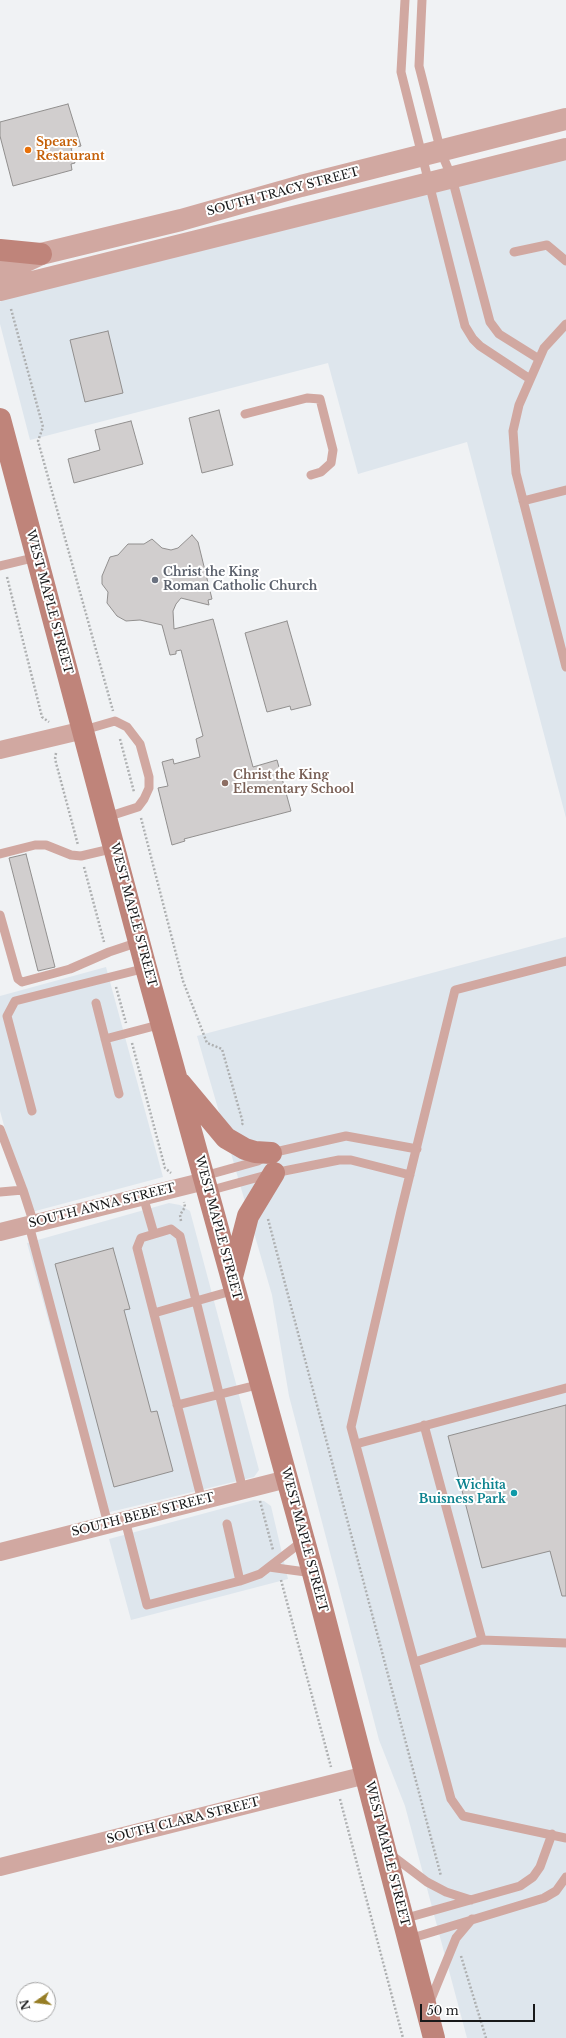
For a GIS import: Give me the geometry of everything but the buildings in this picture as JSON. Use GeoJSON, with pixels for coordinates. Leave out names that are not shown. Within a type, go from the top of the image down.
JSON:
{"type":"FeatureCollection","features":[{"type":"Feature","properties":{"kind":"main road"},"geometry":{"type":"LineString","coordinates":[[0,250],[42,254]]}},
{"type":"Feature","properties":{"kind":"main road","name":"WEST MAPLE STREET"},"geometry":{"type":"LineString","coordinates":[[0,419],[3,441],[37,557],[146,968],[313,1573],[434,2038]]}},
{"type":"Feature","properties":{"kind":"main road"},"geometry":{"type":"LineString","coordinates":[[177,1079],[226,1138],[245,1149],[255,1152],[273,1163],[248,1216],[233,1284]]}},
{"type":"Feature","properties":{"kind":"street","name":"SOUTH TRACY STREET"},"geometry":{"type":"LineString","coordinates":[[0,268],[24,262],[42,254],[182,220],[301,186],[566,119]]}},
{"type":"Feature","properties":{"kind":"street"},"geometry":{"type":"LineString","coordinates":[[0,290],[566,149]]}},
{"type":"Feature","properties":{"kind":"street"},"geometry":{"type":"LineString","coordinates":[[0,750],[84,730]]}},
{"type":"Feature","properties":{"kind":"street","name":"SOUTH ANNA STREET"},"geometry":{"type":"LineString","coordinates":[[0,1232],[143,1196],[205,1183]]}},
{"type":"Feature","properties":{"kind":"street","name":"SOUTH BEBE STREET"},"geometry":{"type":"LineString","coordinates":[[0,1552],[287,1479]]}},
{"type":"Feature","properties":{"kind":"street","name":"SOUTH CLARA STREET"},"geometry":{"type":"LineString","coordinates":[[0,1867],[366,1775]]}},
{"type":"Feature","properties":{"kind":"lane"},"geometry":{"type":"LineString","coordinates":[[405,0],[401,72],[432,154],[452,178],[490,322],[499,334],[539,359]]}},
{"type":"Feature","properties":{"kind":"lane"},"geometry":{"type":"LineString","coordinates":[[422,0],[419,66],[432,154],[429,183],[466,326],[473,339],[480,346],[530,379]]}},
{"type":"Feature","properties":{"kind":"lane"},"geometry":{"type":"LineString","coordinates":[[514,252],[547,245],[566,261]]}},
{"type":"Feature","properties":{"kind":"lane"},"geometry":{"type":"LineString","coordinates":[[566,324],[544,348],[519,404],[513,431],[516,473],[566,667]]}},
{"type":"Feature","properties":{"kind":"lane"},"geometry":{"type":"LineString","coordinates":[[245,414],[308,398],[320,399],[333,450],[330,462],[321,472],[311,475]]}},
{"type":"Feature","properties":{"kind":"lane"},"geometry":{"type":"LineString","coordinates":[[524,501],[566,490]]}},
{"type":"Feature","properties":{"kind":"lane"},"geometry":{"type":"LineString","coordinates":[[0,566],[37,557]]}},
{"type":"Feature","properties":{"kind":"lane"},"geometry":{"type":"LineString","coordinates":[[84,730],[115,721],[127,727],[140,744],[149,777],[149,788],[138,807],[107,817]]}},
{"type":"Feature","properties":{"kind":"lane"},"geometry":{"type":"LineString","coordinates":[[0,854],[34,845],[46,845],[72,855],[81,856],[115,848]]}},
{"type":"Feature","properties":{"kind":"lane"},"geometry":{"type":"LineString","coordinates":[[0,915],[18,979],[22,982],[70,969],[109,952],[140,942]]}},
{"type":"Feature","properties":{"kind":"lane"},"geometry":{"type":"LineString","coordinates":[[566,961],[455,990],[351,1427],[451,1799],[464,1816],[566,1838]]}},
{"type":"Feature","properties":{"kind":"lane"},"geometry":{"type":"LineString","coordinates":[[32,1111],[7,1016],[15,1001],[146,968]]}},
{"type":"Feature","properties":{"kind":"lane"},"geometry":{"type":"LineString","coordinates":[[96,1004],[119,1094]]}},
{"type":"Feature","properties":{"kind":"lane"},"geometry":{"type":"LineString","coordinates":[[105,1039],[162,1024]]}},
{"type":"Feature","properties":{"kind":"lane"},"geometry":{"type":"LineString","coordinates":[[0,1129],[23,1190],[117,1522],[147,1605],[240,1581],[260,1574],[304,1540]]}},
{"type":"Feature","properties":{"kind":"lane"},"geometry":{"type":"LineString","coordinates":[[205,1183],[273,1163],[346,1136],[417,1149]]}},
{"type":"Feature","properties":{"kind":"lane"},"geometry":{"type":"LineString","coordinates":[[205,1183],[258,1161],[273,1163],[351,1160],[410,1175]]}},
{"type":"Feature","properties":{"kind":"lane"},"geometry":{"type":"LineString","coordinates":[[0,1192],[23,1190]]}},
{"type":"Feature","properties":{"kind":"lane"},"geometry":{"type":"LineString","coordinates":[[143,1196],[154,1234]]}},
{"type":"Feature","properties":{"kind":"lane"},"geometry":{"type":"LineString","coordinates":[[202,1500],[137,1248],[141,1238],[171,1229],[180,1236],[243,1490]]}},
{"type":"Feature","properties":{"kind":"lane"},"geometry":{"type":"LineString","coordinates":[[154,1313],[196,1301],[233,1284]]}},
{"type":"Feature","properties":{"kind":"lane"},"geometry":{"type":"LineString","coordinates":[[177,1405],[260,1384]]}},
{"type":"Feature","properties":{"kind":"lane"},"geometry":{"type":"LineString","coordinates":[[356,1444],[566,1388]]}},
{"type":"Feature","properties":{"kind":"lane"},"geometry":{"type":"LineString","coordinates":[[424,1426],[482,1640]]}},
{"type":"Feature","properties":{"kind":"lane"},"geometry":{"type":"LineString","coordinates":[[227,1524],[240,1581]]}},
{"type":"Feature","properties":{"kind":"lane"},"geometry":{"type":"LineString","coordinates":[[269,1567],[313,1573]]}},
{"type":"Feature","properties":{"kind":"lane"},"geometry":{"type":"LineString","coordinates":[[414,1662],[482,1640],[566,1643]]}},
{"type":"Feature","properties":{"kind":"lane"},"geometry":{"type":"LineString","coordinates":[[406,1929],[471,1900],[520,1886],[533,1877],[540,1867],[552,1834]]}},
{"type":"Feature","properties":{"kind":"lane"},"geometry":{"type":"LineString","coordinates":[[386,1850],[427,1882],[446,1892],[471,1900]]}},
{"type":"Feature","properties":{"kind":"lane"},"geometry":{"type":"LineString","coordinates":[[406,1929],[472,1919],[544,1898],[556,1891],[566,1877]]}},
{"type":"Feature","properties":{"kind":"lane"},"geometry":{"type":"LineString","coordinates":[[427,2010],[456,1938],[472,1919]]}},
{"type":"Feature","properties":{"kind":"shaded area"},"geometry":{"type":"Polygon","coordinates":[[[566,156],[566,818],[467,442],[358,474],[328,363],[30,440],[0,324],[0,302],[10,291],[566,156]]]}},
{"type":"Feature","properties":{"kind":"shaded area"},"geometry":{"type":"Polygon","coordinates":[[[566,937],[566,2038],[467,2038],[405,1806],[379,1740],[289,1396],[272,1295],[197,1036],[566,937]]]}},
{"type":"Feature","properties":{"kind":"shaded area"},"geometry":{"type":"Polygon","coordinates":[[[106,967],[163,1177],[28,1213],[0,1111],[0,996],[106,967]]]}},
{"type":"Feature","properties":{"kind":"shaded area"},"geometry":{"type":"Polygon","coordinates":[[[169,1203],[180,1205],[190,1211],[259,1470],[254,1477],[102,1514],[27,1243],[169,1203]]]}},
{"type":"Feature","properties":{"kind":"shaded area"},"geometry":{"type":"Polygon","coordinates":[[[254,1500],[264,1501],[271,1506],[288,1579],[131,1620],[109,1539],[254,1500]]]}},
{"type":"Feature","properties":{"kind":"place","name":"Spears Restaurant"},"geometry":{"type":"Point","coordinates":[28,150]}},
{"type":"Feature","properties":{"kind":"place","name":"Christ the King Roman Catholic Church"},"geometry":{"type":"Point","coordinates":[155,580]}},
{"type":"Feature","properties":{"kind":"place","name":"Christ the King Elementary School"},"geometry":{"type":"Point","coordinates":[225,783]}},
{"type":"Feature","properties":{"kind":"place","name":"Wichita Buisness Park"},"geometry":{"type":"Point","coordinates":[514,1493]}}]}
